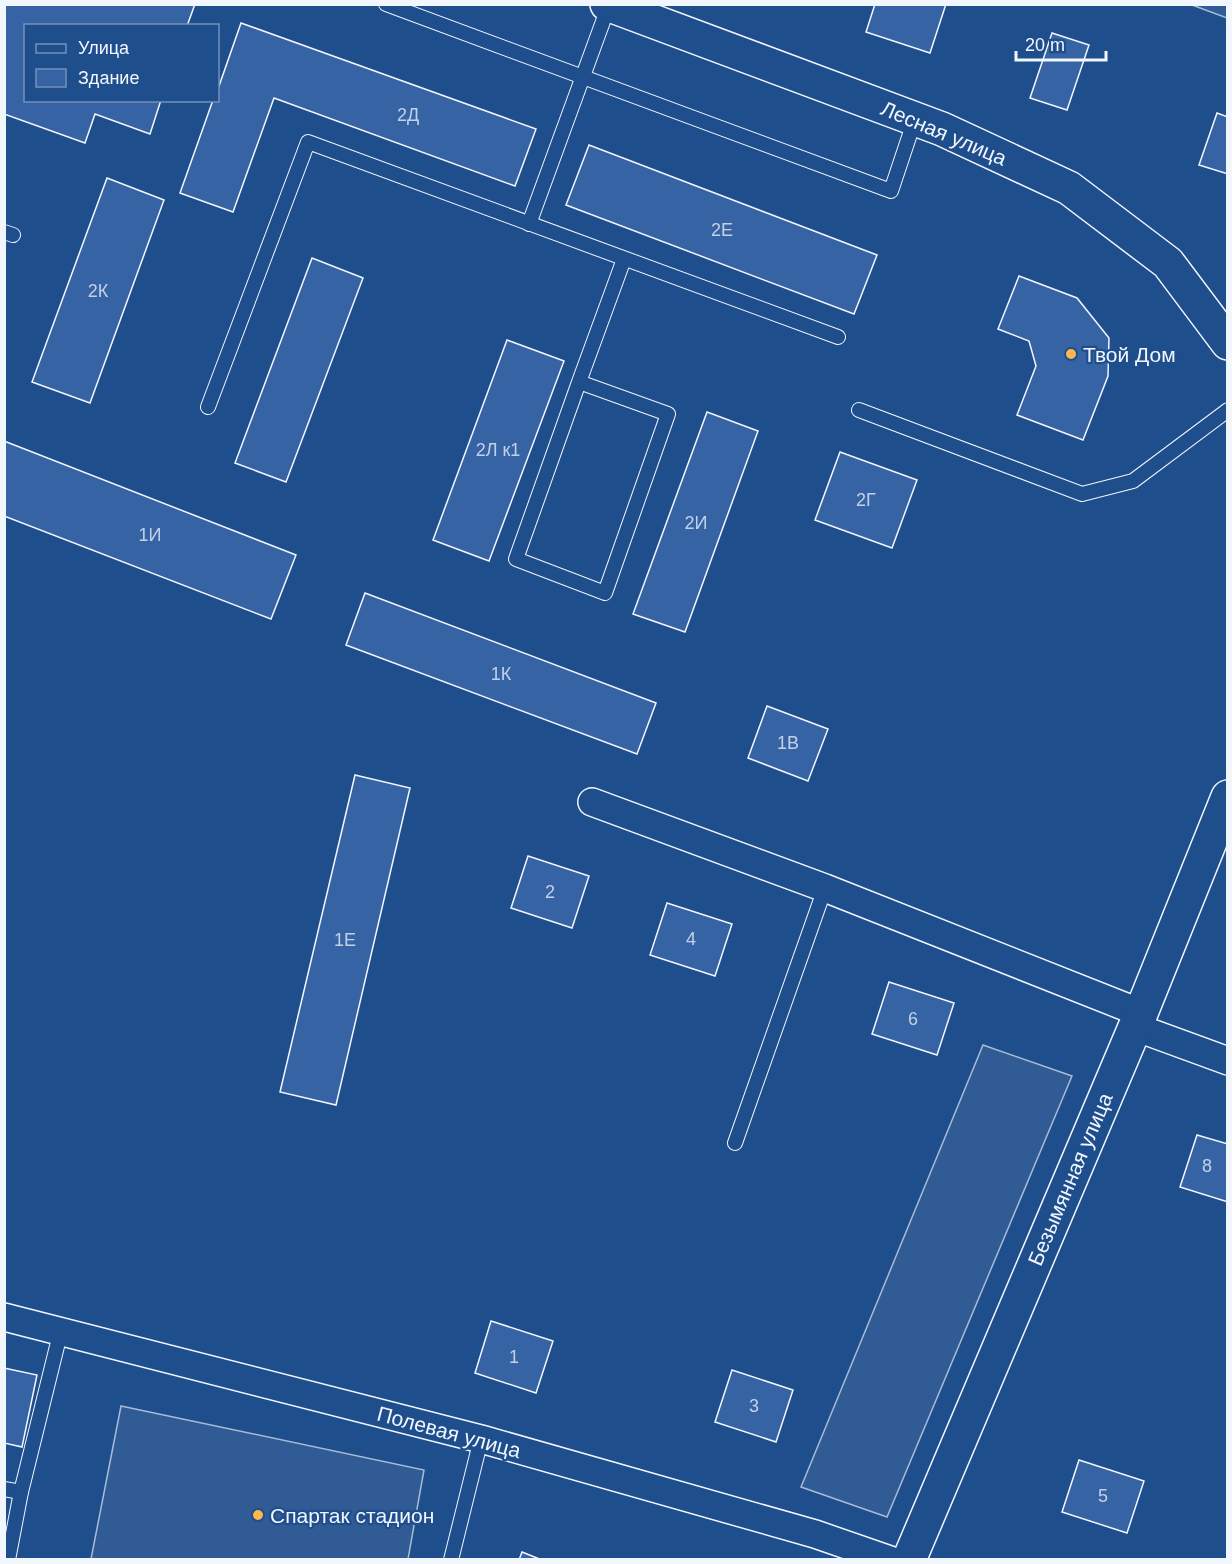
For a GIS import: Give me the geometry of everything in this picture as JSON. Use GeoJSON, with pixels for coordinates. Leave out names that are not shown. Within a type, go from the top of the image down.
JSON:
{"type":"FeatureCollection","features":[{"type":"Feature","properties":{"kind":"street","name":"Лесная улица"},"geometry":{"type":"LineString","coordinates":[[608,5],[942,129],[1069,188],[1168,262],[1227,343]]}},
{"type":"Feature","properties":{"kind":"street","name":"Безымянная улица"},"geometry":{"type":"LineString","coordinates":[[909,1560],[1138,1020],[1227,797]]}},
{"type":"Feature","properties":{"kind":"street"},"geometry":{"type":"LineString","coordinates":[[592,802],[825,888],[1138,1020],[1227,1061]]}},
{"type":"Feature","properties":{"kind":"street","name":"Полевая улица"},"geometry":{"type":"LineString","coordinates":[[4,1317],[482,1439],[815,1534],[890,1560]]}},
{"type":"Feature","properties":{"kind":"lane"},"geometry":{"type":"LineString","coordinates":[[386,4],[891,191],[915,119]]}},
{"type":"Feature","properties":{"kind":"lane"},"geometry":{"type":"LineString","coordinates":[[529,224],[608,5]]}},
{"type":"Feature","properties":{"kind":"lane"},"geometry":{"type":"LineString","coordinates":[[208,407],[308,142],[838,338]]}},
{"type":"Feature","properties":{"kind":"lane"},"geometry":{"type":"LineString","coordinates":[[579,382],[668,414],[604,593],[516,559],[579,382],[624,259]]}},
{"type":"Feature","properties":{"kind":"lane"},"geometry":{"type":"LineString","coordinates":[[859,410],[1082,494],[1133,481],[1227,410]]}},
{"type":"Feature","properties":{"kind":"lane"},"geometry":{"type":"LineString","coordinates":[[735,1143],[825,888]]}},
{"type":"Feature","properties":{"kind":"lane"},"geometry":{"type":"LineString","coordinates":[[8,1560],[21,1492],[61,1330]]}},
{"type":"Feature","properties":{"kind":"lane"},"geometry":{"type":"LineString","coordinates":[[451,1560],[482,1439]]}},
{"type":"Feature","properties":{"kind":"lane"},"geometry":{"type":"LineString","coordinates":[[4,1489],[21,1492]]}},
{"type":"Feature","properties":{"kind":"shaded area"},"geometry":{"type":"Polygon","coordinates":[[[1192,5],[1227,5],[1227,18],[1192,5]]]}},
{"type":"Feature","properties":{"kind":"shaded area"},"geometry":{"type":"Polygon","coordinates":[[[983,1045],[1072,1076],[887,1517],[801,1487],[983,1045]]]}},
{"type":"Feature","properties":{"kind":"shaded area","name":"Спартак стадион"},"geometry":{"type":"Polygon","coordinates":[[[121,1406],[424,1470],[408,1559],[91,1559],[121,1406]]]}},
{"type":"Feature","properties":{"kind":"building"},"geometry":{"type":"Polygon","coordinates":[[[4,4],[195,4],[188,24],[24,24],[24,102],[160,102],[150,134],[95,114],[85,143],[4,114],[4,4]]]}},
{"type":"Feature","properties":{"kind":"building"},"geometry":{"type":"Polygon","coordinates":[[[875,4],[946,4],[930,53],[866,32],[875,4]]]}},
{"type":"Feature","properties":{"kind":"building"},"geometry":{"type":"Polygon","coordinates":[[[241,23],[536,129],[515,186],[274,98],[233,212],[180,193],[212,102],[219,102],[219,86],[241,23]]]}},
{"type":"Feature","properties":{"kind":"building"},"geometry":{"type":"Polygon","coordinates":[[[1052,33],[1089,45],[1067,110],[1030,98],[1052,33]]]}},
{"type":"Feature","properties":{"kind":"building"},"geometry":{"type":"Polygon","coordinates":[[[1217,113],[1228,117],[1228,174],[1199,165],[1217,113]]]}},
{"type":"Feature","properties":{"kind":"building"},"geometry":{"type":"Polygon","coordinates":[[[589,145],[877,255],[854,314],[566,205],[589,145]]]}},
{"type":"Feature","properties":{"kind":"building"},"geometry":{"type":"Polygon","coordinates":[[[107,178],[164,200],[90,403],[32,382],[107,178]]]}},
{"type":"Feature","properties":{"kind":"building"},"geometry":{"type":"Polygon","coordinates":[[[312,258],[363,278],[286,482],[235,463],[312,258]]]}},
{"type":"Feature","properties":{"kind":"building","name":"Твой Дом"},"geometry":{"type":"Polygon","coordinates":[[[1019,276],[1077,298],[1109,338],[1108,376],[1083,440],[1017,415],[1036,366],[1029,341],[998,329],[1019,276]]]}},
{"type":"Feature","properties":{"kind":"building"},"geometry":{"type":"Polygon","coordinates":[[[507,340],[564,361],[489,561],[433,540],[507,340]]]}},
{"type":"Feature","properties":{"kind":"building"},"geometry":{"type":"Polygon","coordinates":[[[707,412],[758,431],[685,632],[633,614],[707,412]]]}},
{"type":"Feature","properties":{"kind":"building"},"geometry":{"type":"Polygon","coordinates":[[[4,441],[296,555],[271,619],[4,516],[4,441]]]}},
{"type":"Feature","properties":{"kind":"building"},"geometry":{"type":"Polygon","coordinates":[[[840,452],[917,480],[892,548],[815,520],[840,452]]]}},
{"type":"Feature","properties":{"kind":"building"},"geometry":{"type":"Polygon","coordinates":[[[365,593],[656,703],[637,754],[346,645],[365,593]]]}},
{"type":"Feature","properties":{"kind":"building"},"geometry":{"type":"Polygon","coordinates":[[[767,706],[828,729],[808,781],[748,758],[767,706]]]}},
{"type":"Feature","properties":{"kind":"building"},"geometry":{"type":"Polygon","coordinates":[[[355,775],[410,788],[336,1105],[280,1092],[355,775]]]}},
{"type":"Feature","properties":{"kind":"building"},"geometry":{"type":"Polygon","coordinates":[[[528,856],[589,876],[572,928],[511,908],[528,856]]]}},
{"type":"Feature","properties":{"kind":"building"},"geometry":{"type":"Polygon","coordinates":[[[667,903],[732,924],[715,976],[650,955],[667,903]]]}},
{"type":"Feature","properties":{"kind":"building"},"geometry":{"type":"Polygon","coordinates":[[[889,982],[954,1003],[937,1055],[872,1034],[889,982]]]}},
{"type":"Feature","properties":{"kind":"building"},"geometry":{"type":"Polygon","coordinates":[[[1197,1135],[1228,1144],[1228,1202],[1180,1187],[1197,1135]]]}},
{"type":"Feature","properties":{"kind":"building"},"geometry":{"type":"Polygon","coordinates":[[[491,1321],[553,1341],[536,1393],[475,1373],[491,1321]]]}},
{"type":"Feature","properties":{"kind":"building"},"geometry":{"type":"Polygon","coordinates":[[[4,1368],[37,1375],[22,1447],[4,1443],[4,1368]]]}},
{"type":"Feature","properties":{"kind":"building"},"geometry":{"type":"Polygon","coordinates":[[[732,1370],[793,1390],[776,1442],[715,1422],[732,1370]]]}},
{"type":"Feature","properties":{"kind":"building"},"geometry":{"type":"Polygon","coordinates":[[[1079,1460],[1144,1481],[1127,1533],[1062,1512],[1079,1460]]]}},
{"type":"Feature","properties":{"kind":"building"},"geometry":{"type":"Polygon","coordinates":[[[522,1552],[542,1560],[519,1560],[522,1552]]]}},
{"type":"Feature","properties":{"kind":"place","name":"Твой Дом"},"geometry":{"type":"Point","coordinates":[1071,354]}},
{"type":"Feature","properties":{"kind":"place","name":"Спартак стадион"},"geometry":{"type":"Point","coordinates":[258,1515]}}]}
